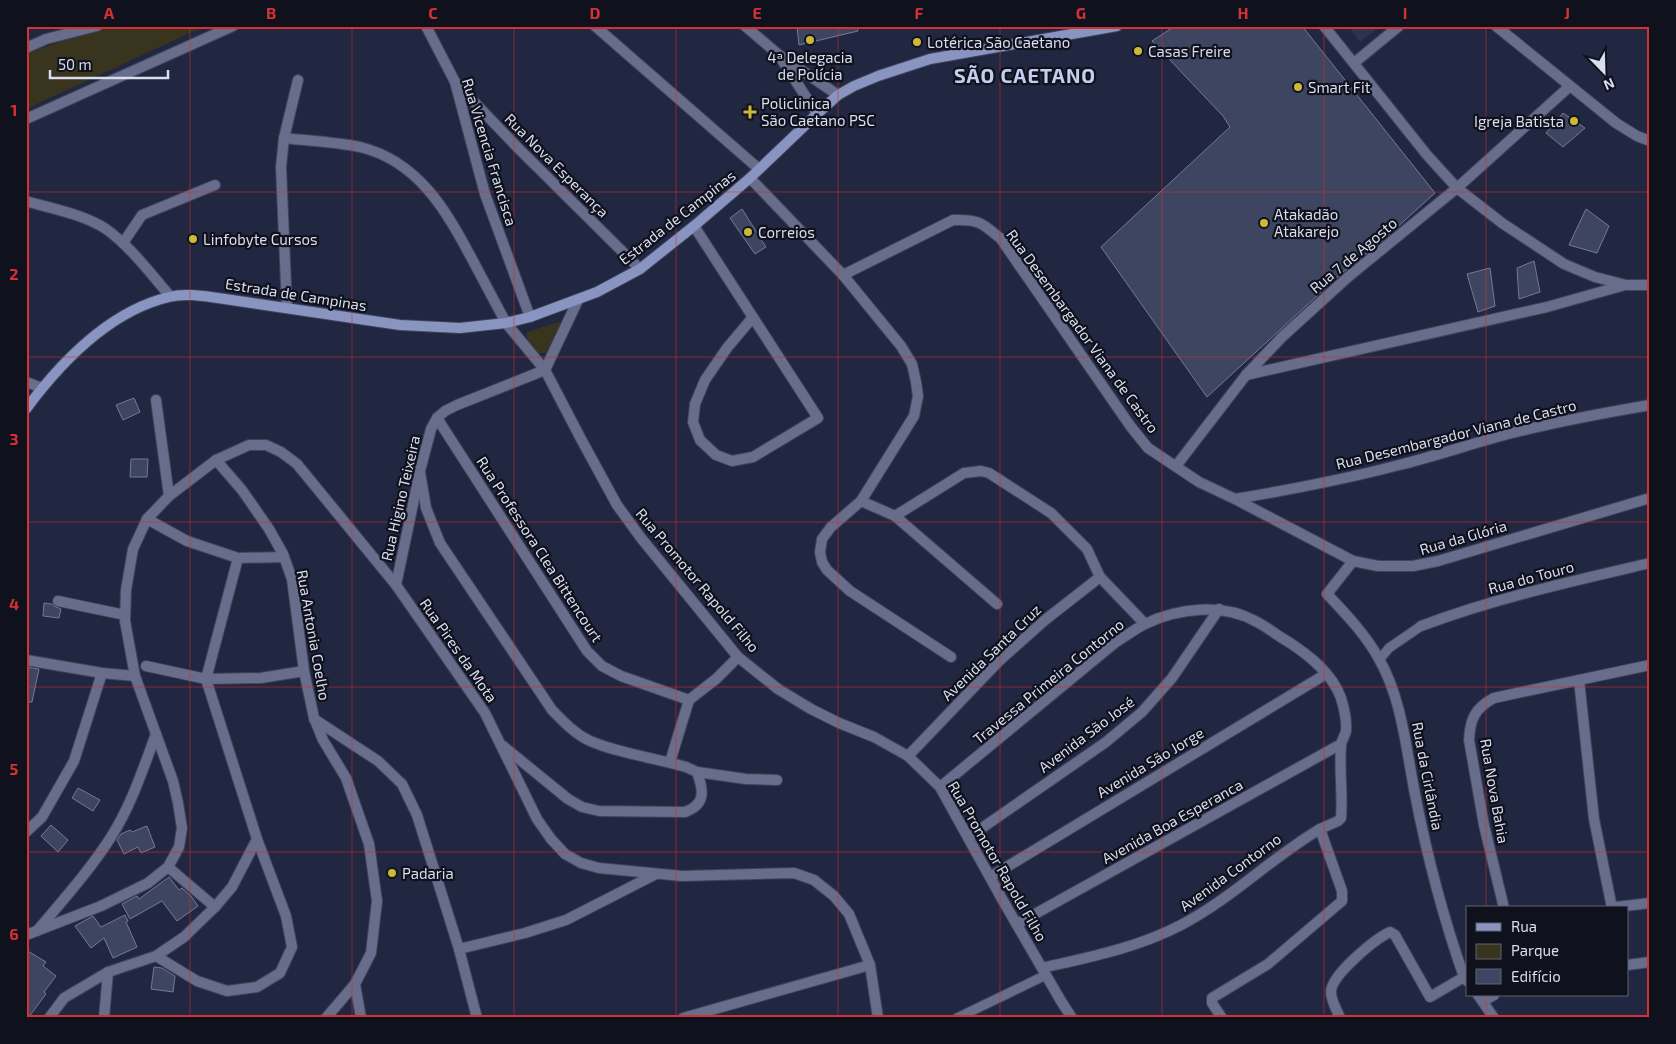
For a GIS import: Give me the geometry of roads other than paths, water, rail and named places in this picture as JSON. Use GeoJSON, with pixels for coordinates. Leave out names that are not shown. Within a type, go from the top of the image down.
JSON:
{"type":"FeatureCollection","features":[{"type":"Feature","properties":{"kind":"main road","name":"Estrada de Campinas"},"geometry":{"type":"LineString","coordinates":[[26,409],[67,360],[92,338],[132,312],[170,296],[193,295],[400,325],[460,328],[506,323],[530,317],[597,292],[640,269],[750,178],[838,96],[878,76],[930,59],[1117,26]]}},
{"type":"Feature","properties":{"kind":"street"},"geometry":{"type":"LineString","coordinates":[[26,48],[46,39],[96,26]]}},
{"type":"Feature","properties":{"kind":"street"},"geometry":{"type":"LineString","coordinates":[[26,119],[233,26]]}},
{"type":"Feature","properties":{"kind":"street","name":"Rua Vicencia Francisca"},"geometry":{"type":"LineString","coordinates":[[426,26],[455,82],[485,194],[530,317]]}},
{"type":"Feature","properties":{"kind":"street"},"geometry":{"type":"LineString","coordinates":[[595,26],[759,169]]}},
{"type":"Feature","properties":{"kind":"street"},"geometry":{"type":"LineString","coordinates":[[745,26],[779,55],[838,96]]}},
{"type":"Feature","properties":{"kind":"street"},"geometry":{"type":"LineString","coordinates":[[1324,26],[1427,155],[1457,188],[1502,224],[1564,264],[1595,277],[1626,285],[1650,285]]}},
{"type":"Feature","properties":{"kind":"street"},"geometry":{"type":"LineString","coordinates":[[1354,63],[1399,26]]}},
{"type":"Feature","properties":{"kind":"street"},"geometry":{"type":"LineString","coordinates":[[1496,26],[1616,123],[1637,136],[1650,141]]}},
{"type":"Feature","properties":{"kind":"street"},"geometry":{"type":"LineString","coordinates":[[779,55],[817,114]]}},
{"type":"Feature","properties":{"kind":"street"},"geometry":{"type":"LineString","coordinates":[[288,308],[281,167],[284,138],[298,80]]}},
{"type":"Feature","properties":{"kind":"street","name":"Rua Nova Esperança"},"geometry":{"type":"LineString","coordinates":[[455,82],[517,147],[640,269]]}},
{"type":"Feature","properties":{"kind":"street","name":"Rua 7 de Agosto"},"geometry":{"type":"LineString","coordinates":[[1176,466],[1246,375],[1289,330],[1348,278],[1457,188],[1570,86]]}},
{"type":"Feature","properties":{"kind":"street","name":"Rua Promotor Rapold Filho"},"geometry":{"type":"LineString","coordinates":[[284,138],[361,148],[387,158],[413,174],[436,198],[452,221],[506,323],[545,370],[580,439],[617,504],[641,538],[738,656],[778,689],[811,709],[838,723],[874,737],[908,756],[940,787],[1072,1018]]}},
{"type":"Feature","properties":{"kind":"street"},"geometry":{"type":"LineString","coordinates":[[750,178],[843,275],[901,346],[912,364],[917,389],[918,396],[914,416],[861,501],[831,527],[822,539],[820,552],[822,562],[827,570],[850,591],[951,657]]}},
{"type":"Feature","properties":{"kind":"street"},"geometry":{"type":"LineString","coordinates":[[124,243],[142,215],[215,185]]}},
{"type":"Feature","properties":{"kind":"street"},"geometry":{"type":"LineString","coordinates":[[26,201],[89,220],[105,229],[124,243],[170,296]]}},
{"type":"Feature","properties":{"kind":"street","name":"Rua Desembargador Viana de Castro"},"geometry":{"type":"LineString","coordinates":[[843,275],[953,220],[971,219],[985,226],[1001,239],[1131,427],[1148,448],[1199,482],[1235,498],[1294,489],[1355,476],[1510,434],[1611,411],[1650,405]]}},
{"type":"Feature","properties":{"kind":"street"},"geometry":{"type":"LineString","coordinates":[[694,226],[753,317],[818,418],[753,457],[732,461],[716,455],[700,440],[693,422],[695,404],[706,380],[727,348],[753,317]]}},
{"type":"Feature","properties":{"kind":"street"},"geometry":{"type":"LineString","coordinates":[[1246,375],[1547,307],[1626,285]]}},
{"type":"Feature","properties":{"kind":"street"},"geometry":{"type":"LineString","coordinates":[[437,418],[445,411],[457,405],[545,370],[578,300]]}},
{"type":"Feature","properties":{"kind":"street"},"geometry":{"type":"LineString","coordinates":[[26,382],[42,388]]}},
{"type":"Feature","properties":{"kind":"street"},"geometry":{"type":"LineString","coordinates":[[156,400],[169,496]]}},
{"type":"Feature","properties":{"kind":"street","name":"Rua Higino Teixeira"},"geometry":{"type":"LineString","coordinates":[[396,585],[420,471],[431,429],[437,418]]}},
{"type":"Feature","properties":{"kind":"street","name":"Rua Professora Clea Bittencourt"},"geometry":{"type":"LineString","coordinates":[[437,418],[587,651],[602,666],[621,676],[689,700]]}},
{"type":"Feature","properties":{"kind":"street","name":"Rua Pires da Mota"},"geometry":{"type":"LineString","coordinates":[[168,867],[179,847],[182,828],[173,781],[135,676],[125,615],[126,590],[133,549],[147,519],[169,496],[216,460],[249,445],[266,445],[281,452],[297,464],[396,585],[485,713],[503,746],[537,819],[551,839],[565,854],[581,863],[599,868],[656,874],[682,876],[794,873],[814,880],[834,896],[849,914],[870,965],[878,1018]]}},
{"type":"Feature","properties":{"kind":"street","name":"Rua Antonia Coelho"},"geometry":{"type":"LineString","coordinates":[[216,460],[242,490],[269,529],[284,557],[292,579],[304,671],[314,718],[323,740],[346,778],[369,844],[378,901],[371,953],[355,984],[326,1018]]}},
{"type":"Feature","properties":{"kind":"street"},"geometry":{"type":"LineString","coordinates":[[420,471],[426,508],[432,528],[440,543],[552,710],[568,727],[588,739],[610,747],[670,762],[697,772],[746,779],[777,780]]}},
{"type":"Feature","properties":{"kind":"street"},"geometry":{"type":"LineString","coordinates":[[895,516],[964,473],[981,471],[989,473],[1051,513],[1087,549],[1100,577],[1145,624]]}},
{"type":"Feature","properties":{"kind":"street","name":"Rua da Glória"},"geometry":{"type":"LineString","coordinates":[[1235,498],[1354,561],[1378,566],[1413,566],[1438,561],[1650,498]]}},
{"type":"Feature","properties":{"kind":"street"},"geometry":{"type":"LineString","coordinates":[[861,501],[895,516],[997,604]]}},
{"type":"Feature","properties":{"kind":"street"},"geometry":{"type":"LineString","coordinates":[[147,519],[187,541],[238,558],[284,557]]}},
{"type":"Feature","properties":{"kind":"street"},"geometry":{"type":"LineString","coordinates":[[156,956],[197,981],[227,991],[257,987],[280,973],[292,947],[286,916],[257,839],[206,679],[238,558]]}},
{"type":"Feature","properties":{"kind":"street","name":"Rua da Cirlândia"},"geometry":{"type":"LineString","coordinates":[[1354,561],[1327,594],[1363,635],[1380,659],[1392,689],[1401,720],[1435,885],[1450,937],[1466,979]]}},
{"type":"Feature","properties":{"kind":"street","name":"Rua do Touro"},"geometry":{"type":"LineString","coordinates":[[1422,626],[1448,616],[1564,583],[1650,563]]}},
{"type":"Feature","properties":{"kind":"street","name":"Avenida Santa Cruz"},"geometry":{"type":"LineString","coordinates":[[908,756],[998,661],[1045,620],[1100,577]]}},
{"type":"Feature","properties":{"kind":"street"},"geometry":{"type":"LineString","coordinates":[[58,601],[125,615]]}},
{"type":"Feature","properties":{"kind":"street","name":"Travessa Primeira Contorno"},"geometry":{"type":"LineString","coordinates":[[940,787],[1116,642],[1145,624],[1166,616],[1198,610],[1219,609],[1254,620],[1306,653],[1326,674],[1340,698],[1345,717],[1346,732],[1341,744]]}},
{"type":"Feature","properties":{"kind":"street","name":"Avenida São José"},"geometry":{"type":"LineString","coordinates":[[969,837],[1106,742],[1142,712],[1172,678],[1219,609]]}},
{"type":"Feature","properties":{"kind":"street"},"geometry":{"type":"LineString","coordinates":[[670,762],[689,700],[716,679],[738,656]]}},
{"type":"Feature","properties":{"kind":"street"},"geometry":{"type":"LineString","coordinates":[[26,660],[102,673],[135,676]]}},
{"type":"Feature","properties":{"kind":"street","name":"Rua Nova Bahia"},"geometry":{"type":"LineString","coordinates":[[1504,906],[1484,825],[1469,740],[1469,728],[1473,717],[1481,705],[1494,698],[1650,665]]}},
{"type":"Feature","properties":{"kind":"street"},"geometry":{"type":"LineString","coordinates":[[146,666],[206,679],[261,678],[304,671]]}},
{"type":"Feature","properties":{"kind":"street"},"geometry":{"type":"LineString","coordinates":[[26,832],[42,816],[74,761],[102,673]]}},
{"type":"Feature","properties":{"kind":"street","name":"Avenida São Jorge"},"geometry":{"type":"LineString","coordinates":[[990,877],[1326,674]]}},
{"type":"Feature","properties":{"kind":"street"},"geometry":{"type":"LineString","coordinates":[[1579,680],[1594,818],[1613,906],[1650,903]]}},
{"type":"Feature","properties":{"kind":"street"},"geometry":{"type":"LineString","coordinates":[[314,718],[378,761],[402,784],[417,815],[459,949],[477,1018]]}},
{"type":"Feature","properties":{"kind":"street"},"geometry":{"type":"LineString","coordinates":[[36,931],[89,868],[112,835],[138,781],[156,734]]}},
{"type":"Feature","properties":{"kind":"street","name":"Avenida Contorno"},"geometry":{"type":"LineString","coordinates":[[1044,972],[1144,942],[1182,925],[1224,898],[1296,843],[1338,821],[1341,818],[1341,744]]}},
{"type":"Feature","properties":{"kind":"street","name":"Avenida Boa Esperanca"},"geometry":{"type":"LineString","coordinates":[[1018,924],[1341,744]]}},
{"type":"Feature","properties":{"kind":"street"},"geometry":{"type":"LineString","coordinates":[[503,746],[568,799],[582,807],[599,810],[685,812],[698,806],[702,798],[702,786],[697,772]]}},
{"type":"Feature","properties":{"kind":"street"},"geometry":{"type":"LineString","coordinates":[[1222,1018],[1212,1003],[1212,998],[1268,964],[1342,901],[1342,891],[1320,829]]}},
{"type":"Feature","properties":{"kind":"street"},"geometry":{"type":"LineString","coordinates":[[49,1018],[64,998],[108,972],[156,956],[184,937],[232,887],[257,839]]}},
{"type":"Feature","properties":{"kind":"street"},"geometry":{"type":"LineString","coordinates":[[26,935],[101,906],[148,883],[168,867],[215,906]]}},
{"type":"Feature","properties":{"kind":"street"},"geometry":{"type":"LineString","coordinates":[[459,949],[525,933],[566,920],[656,874]]}},
{"type":"Feature","properties":{"kind":"street"},"geometry":{"type":"LineString","coordinates":[[1340,1018],[1331,991],[1333,983],[1353,959],[1390,932],[1395,935],[1430,997],[1466,979]]}},
{"type":"Feature","properties":{"kind":"street"},"geometry":{"type":"LineString","coordinates":[[1628,965],[1650,962]]}},
{"type":"Feature","properties":{"kind":"street"},"geometry":{"type":"LineString","coordinates":[[683,1018],[870,965]]}},
{"type":"Feature","properties":{"kind":"street"},"geometry":{"type":"LineString","coordinates":[[104,1018],[108,972]]}},
{"type":"Feature","properties":{"kind":"street"},"geometry":{"type":"LineString","coordinates":[[355,984],[361,1018]]}},
{"type":"Feature","properties":{"kind":"street"},"geometry":{"type":"LineString","coordinates":[[1481,998],[1494,1018]]}},
{"type":"Feature","properties":{"kind":"lane"},"geometry":{"type":"LineString","coordinates":[[1380,659],[1389,648],[1422,626]]}},
{"type":"Feature","properties":{"kind":"lane"},"geometry":{"type":"LineString","coordinates":[[957,1018],[1036,980],[1044,972]]}},
{"type":"Feature","properties":{"kind":"place","name":"4ª Delegacia de Polícia"},"geometry":{"type":"Point","coordinates":[810,40]}},
{"type":"Feature","properties":{"kind":"place","name":"Lotérica São Caetano"},"geometry":{"type":"Point","coordinates":[917,42]}},
{"type":"Feature","properties":{"kind":"place","name":"Casas Freire"},"geometry":{"type":"Point","coordinates":[1138,51]}},
{"type":"Feature","properties":{"kind":"place","name":"Smart Fit"},"geometry":{"type":"Point","coordinates":[1298,87]}},
{"type":"Feature","properties":{"kind":"place","name":"Policlinica São Caetano PSC"},"geometry":{"type":"Point","coordinates":[750,112]}},
{"type":"Feature","properties":{"kind":"place","name":"Igreja Batista"},"geometry":{"type":"Point","coordinates":[1574,121]}},
{"type":"Feature","properties":{"kind":"place","name":"Atakadão Atakarejo"},"geometry":{"type":"Point","coordinates":[1264,223]}},
{"type":"Feature","properties":{"kind":"place","name":"Correios"},"geometry":{"type":"Point","coordinates":[748,232]}},
{"type":"Feature","properties":{"kind":"place","name":"Linfobyte Cursos"},"geometry":{"type":"Point","coordinates":[193,239]}},
{"type":"Feature","properties":{"kind":"place","name":"Padaria"},"geometry":{"type":"Point","coordinates":[392,873]}},
{"type":"Feature","properties":{"kind":"district","name":"SÃO CAETANO"},"geometry":{"type":"Point","coordinates":[1025,75]}}]}
